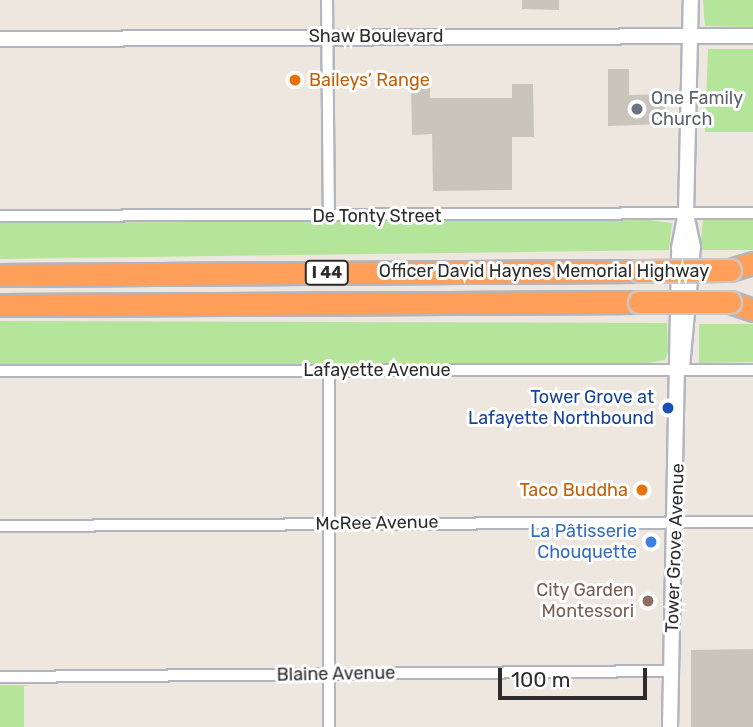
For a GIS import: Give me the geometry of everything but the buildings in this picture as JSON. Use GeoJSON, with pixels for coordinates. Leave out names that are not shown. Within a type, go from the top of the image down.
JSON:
{"type":"FeatureCollection","features":[{"type":"Feature","properties":{"kind":"highway"},"geometry":{"type":"LineString","coordinates":[[730,270],[753,262]]}},
{"type":"Feature","properties":{"kind":"highway","name":"Officer David Haynes Memorial Highway"},"geometry":{"type":"LineString","coordinates":[[0,275],[753,270]]}},
{"type":"Feature","properties":{"kind":"highway"},"geometry":{"type":"LineString","coordinates":[[730,302],[753,310]]}},
{"type":"Feature","properties":{"kind":"highway","name":"Officer David Haynes Memorial Highway"},"geometry":{"type":"LineString","coordinates":[[0,305],[753,302]]}},
{"type":"Feature","properties":{"kind":"street"},"geometry":{"type":"LineString","coordinates":[[327,0],[329,215]]}},
{"type":"Feature","properties":{"kind":"street","name":"Tower Grove Avenue"},"geometry":{"type":"LineString","coordinates":[[670,727],[681,369],[679,248],[686,213],[691,0]]}},
{"type":"Feature","properties":{"kind":"street","name":"Shaw Boulevard"},"geometry":{"type":"LineString","coordinates":[[0,39],[753,36]]}},
{"type":"Feature","properties":{"kind":"street","name":"De Tonty Street"},"geometry":{"type":"LineString","coordinates":[[0,216],[753,213]]}},
{"type":"Feature","properties":{"kind":"street"},"geometry":{"type":"LineString","coordinates":[[329,370],[330,727]]}},
{"type":"Feature","properties":{"kind":"street","name":"Lafayette Avenue"},"geometry":{"type":"LineString","coordinates":[[0,371],[753,370]]}},
{"type":"Feature","properties":{"kind":"street","name":"McRee Avenue"},"geometry":{"type":"LineString","coordinates":[[0,526],[753,522]]}},
{"type":"Feature","properties":{"kind":"street","name":"Blaine Avenue"},"geometry":{"type":"LineString","coordinates":[[0,677],[671,671]]}},
{"type":"Feature","properties":{"kind":"green space"},"geometry":{"type":"Polygon","coordinates":[[[703,0],[753,0],[753,27],[705,26],[703,0]]]}},
{"type":"Feature","properties":{"kind":"green space"},"geometry":{"type":"Polygon","coordinates":[[[708,49],[753,49],[753,132],[705,132],[708,49]]]}},
{"type":"Feature","properties":{"kind":"green space"},"geometry":{"type":"Polygon","coordinates":[[[703,219],[753,220],[753,250],[700,250],[703,219]]]}},
{"type":"Feature","properties":{"kind":"green space"},"geometry":{"type":"Polygon","coordinates":[[[649,220],[672,223],[669,250],[0,259],[0,223],[649,220]]]}},
{"type":"Feature","properties":{"kind":"green space"},"geometry":{"type":"Polygon","coordinates":[[[0,321],[667,323],[668,352],[665,360],[648,363],[0,365],[0,321]]]}},
{"type":"Feature","properties":{"kind":"green space"},"geometry":{"type":"Polygon","coordinates":[[[699,324],[753,324],[753,362],[699,363],[699,324]]]}},
{"type":"Feature","properties":{"kind":"green space"},"geometry":{"type":"Polygon","coordinates":[[[0,685],[31,685],[24,686],[24,727],[0,727],[0,685]]]}},
{"type":"Feature","properties":{"kind":"place","name":"Baileys’ Range"},"geometry":{"type":"Point","coordinates":[295,80]}},
{"type":"Feature","properties":{"kind":"place","name":"One Family Church"},"geometry":{"type":"Point","coordinates":[637,109]}},
{"type":"Feature","properties":{"kind":"place","name":"Tower Grove at Lafayette Northbound"},"geometry":{"type":"Point","coordinates":[668,408]}},
{"type":"Feature","properties":{"kind":"place","name":"Taco Buddha"},"geometry":{"type":"Point","coordinates":[642,490]}},
{"type":"Feature","properties":{"kind":"place","name":"La Pâtisserie Chouquette"},"geometry":{"type":"Point","coordinates":[651,542]}},
{"type":"Feature","properties":{"kind":"place","name":"City Garden Montessori"},"geometry":{"type":"Point","coordinates":[648,601]}}]}
